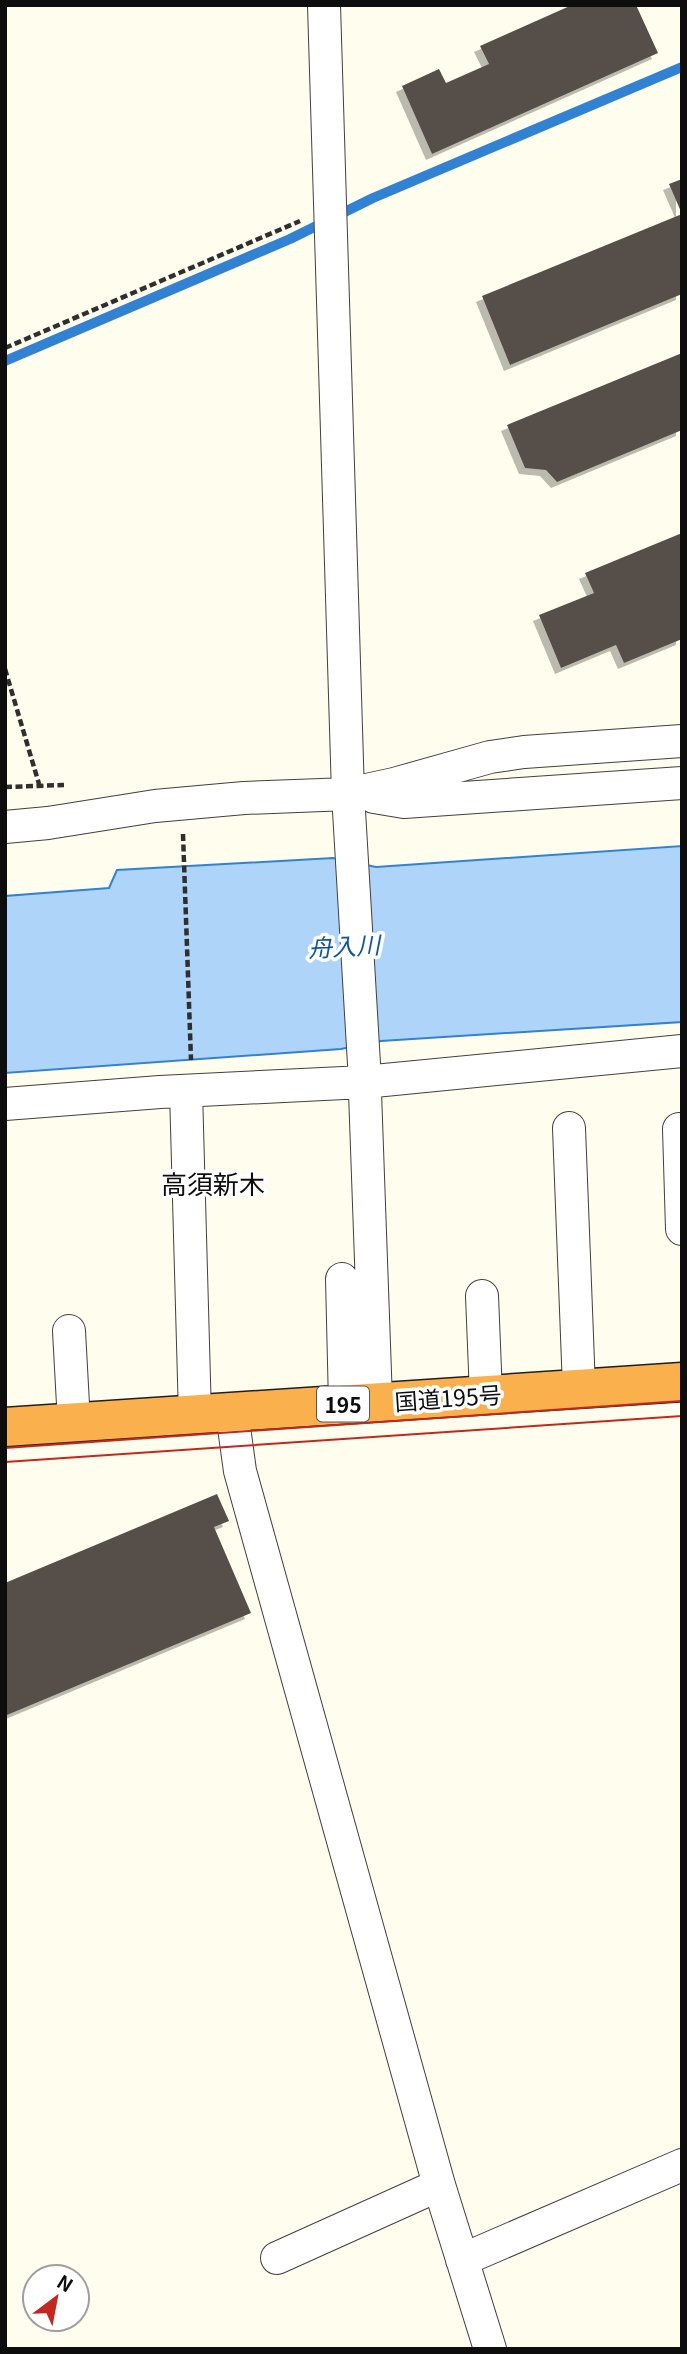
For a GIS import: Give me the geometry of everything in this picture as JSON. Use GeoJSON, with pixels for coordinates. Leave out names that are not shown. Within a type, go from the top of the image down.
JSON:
{"type":"FeatureCollection","features":[{"type":"Feature","properties":{"kind":"highway","name":"国道195号"},"geometry":{"type":"LineString","coordinates":[[5,1427],[682,1382]]}},
{"type":"Feature","properties":{"kind":"street"},"geometry":{"type":"LineString","coordinates":[[324,5],[348,803],[364,1073],[361,1403]]}},
{"type":"Feature","properties":{"kind":"street"},"geometry":{"type":"LineString","coordinates":[[348,803],[394,784],[490,757],[524,752],[682,741]]}},
{"type":"Feature","properties":{"kind":"street"},"geometry":{"type":"LineString","coordinates":[[5,827],[155,806],[244,798],[348,803],[404,802],[682,783]]}},
{"type":"Feature","properties":{"kind":"street"},"geometry":{"type":"LineString","coordinates":[[5,1104],[188,1079],[364,1073],[682,1051]]}},
{"type":"Feature","properties":{"kind":"street"},"geometry":{"type":"LineString","coordinates":[[188,1079],[214,1414],[240,1471],[439,2185],[489,2349]]}},
{"type":"Feature","properties":{"kind":"street"},"geometry":{"type":"LineString","coordinates":[[569,1128],[579,1388]]}},
{"type":"Feature","properties":{"kind":"street"},"geometry":{"type":"LineString","coordinates":[[679,1129],[682,1229]]}},
{"type":"Feature","properties":{"kind":"street"},"geometry":{"type":"LineString","coordinates":[[342,1279],[361,1403]]}},
{"type":"Feature","properties":{"kind":"street"},"geometry":{"type":"LineString","coordinates":[[491,1297],[495,1394]]}},
{"type":"Feature","properties":{"kind":"street"},"geometry":{"type":"LineString","coordinates":[[69,1331],[74,1423]]}},
{"type":"Feature","properties":{"kind":"street"},"geometry":{"type":"LineString","coordinates":[[462,2260],[682,2165]]}},
{"type":"Feature","properties":{"kind":"street"},"geometry":{"type":"LineString","coordinates":[[278,2258],[439,2185]]}},
{"type":"Feature","properties":{"kind":"path"},"geometry":{"type":"LineString","coordinates":[[5,348],[330,209]]}},
{"type":"Feature","properties":{"kind":"path"},"geometry":{"type":"LineString","coordinates":[[5,669],[39,784]]}},
{"type":"Feature","properties":{"kind":"path"},"geometry":{"type":"LineString","coordinates":[[183,833],[188,1079]]}},
{"type":"Feature","properties":{"kind":"water","name":"舟入川"},"geometry":{"type":"Polygon","coordinates":[[[682,846],[682,1022],[381,1041],[341,1049],[5,1073],[5,896],[109,888],[117,870],[333,858],[376,867],[682,846]]]}},
{"type":"Feature","properties":{"kind":"building"},"geometry":{"type":"Polygon","coordinates":[[[572,5],[636,5],[658,53],[432,154],[402,86],[439,69],[446,83],[489,64],[480,46],[572,5]]]}},
{"type":"Feature","properties":{"kind":"building"},"geometry":{"type":"Polygon","coordinates":[[[682,179],[682,214],[669,184],[682,179]]]}},
{"type":"Feature","properties":{"kind":"building"},"geometry":{"type":"Polygon","coordinates":[[[682,214],[682,294],[510,365],[482,296],[682,214]]]}},
{"type":"Feature","properties":{"kind":"building"},"geometry":{"type":"Polygon","coordinates":[[[682,353],[682,430],[557,482],[546,470],[525,468],[507,425],[682,353]]]}},
{"type":"Feature","properties":{"kind":"building"},"geometry":{"type":"Polygon","coordinates":[[[682,533],[682,639],[624,663],[616,645],[561,668],[539,615],[594,593],[585,573],[682,533]]]}},
{"type":"Feature","properties":{"kind":"building"},"geometry":{"type":"Polygon","coordinates":[[[217,1494],[229,1521],[214,1527],[251,1613],[7,1715],[5,1583],[217,1494]]]}},
{"type":"Feature","properties":{"kind":"waterway"},"geometry":{"type":"LineString","coordinates":[[5,361],[290,239],[373,198],[682,67]]}},
{"type":"Feature","properties":{"kind":"tram line"},"geometry":{"type":"LineString","coordinates":[[5,1448],[682,1401]]}},
{"type":"Feature","properties":{"kind":"tram line"},"geometry":{"type":"LineString","coordinates":[[5,1462],[682,1416]]}},
{"type":"Feature","properties":{"kind":"district","name":"高須新木"},"geometry":{"type":"Point","coordinates":[213,1182]}}]}
